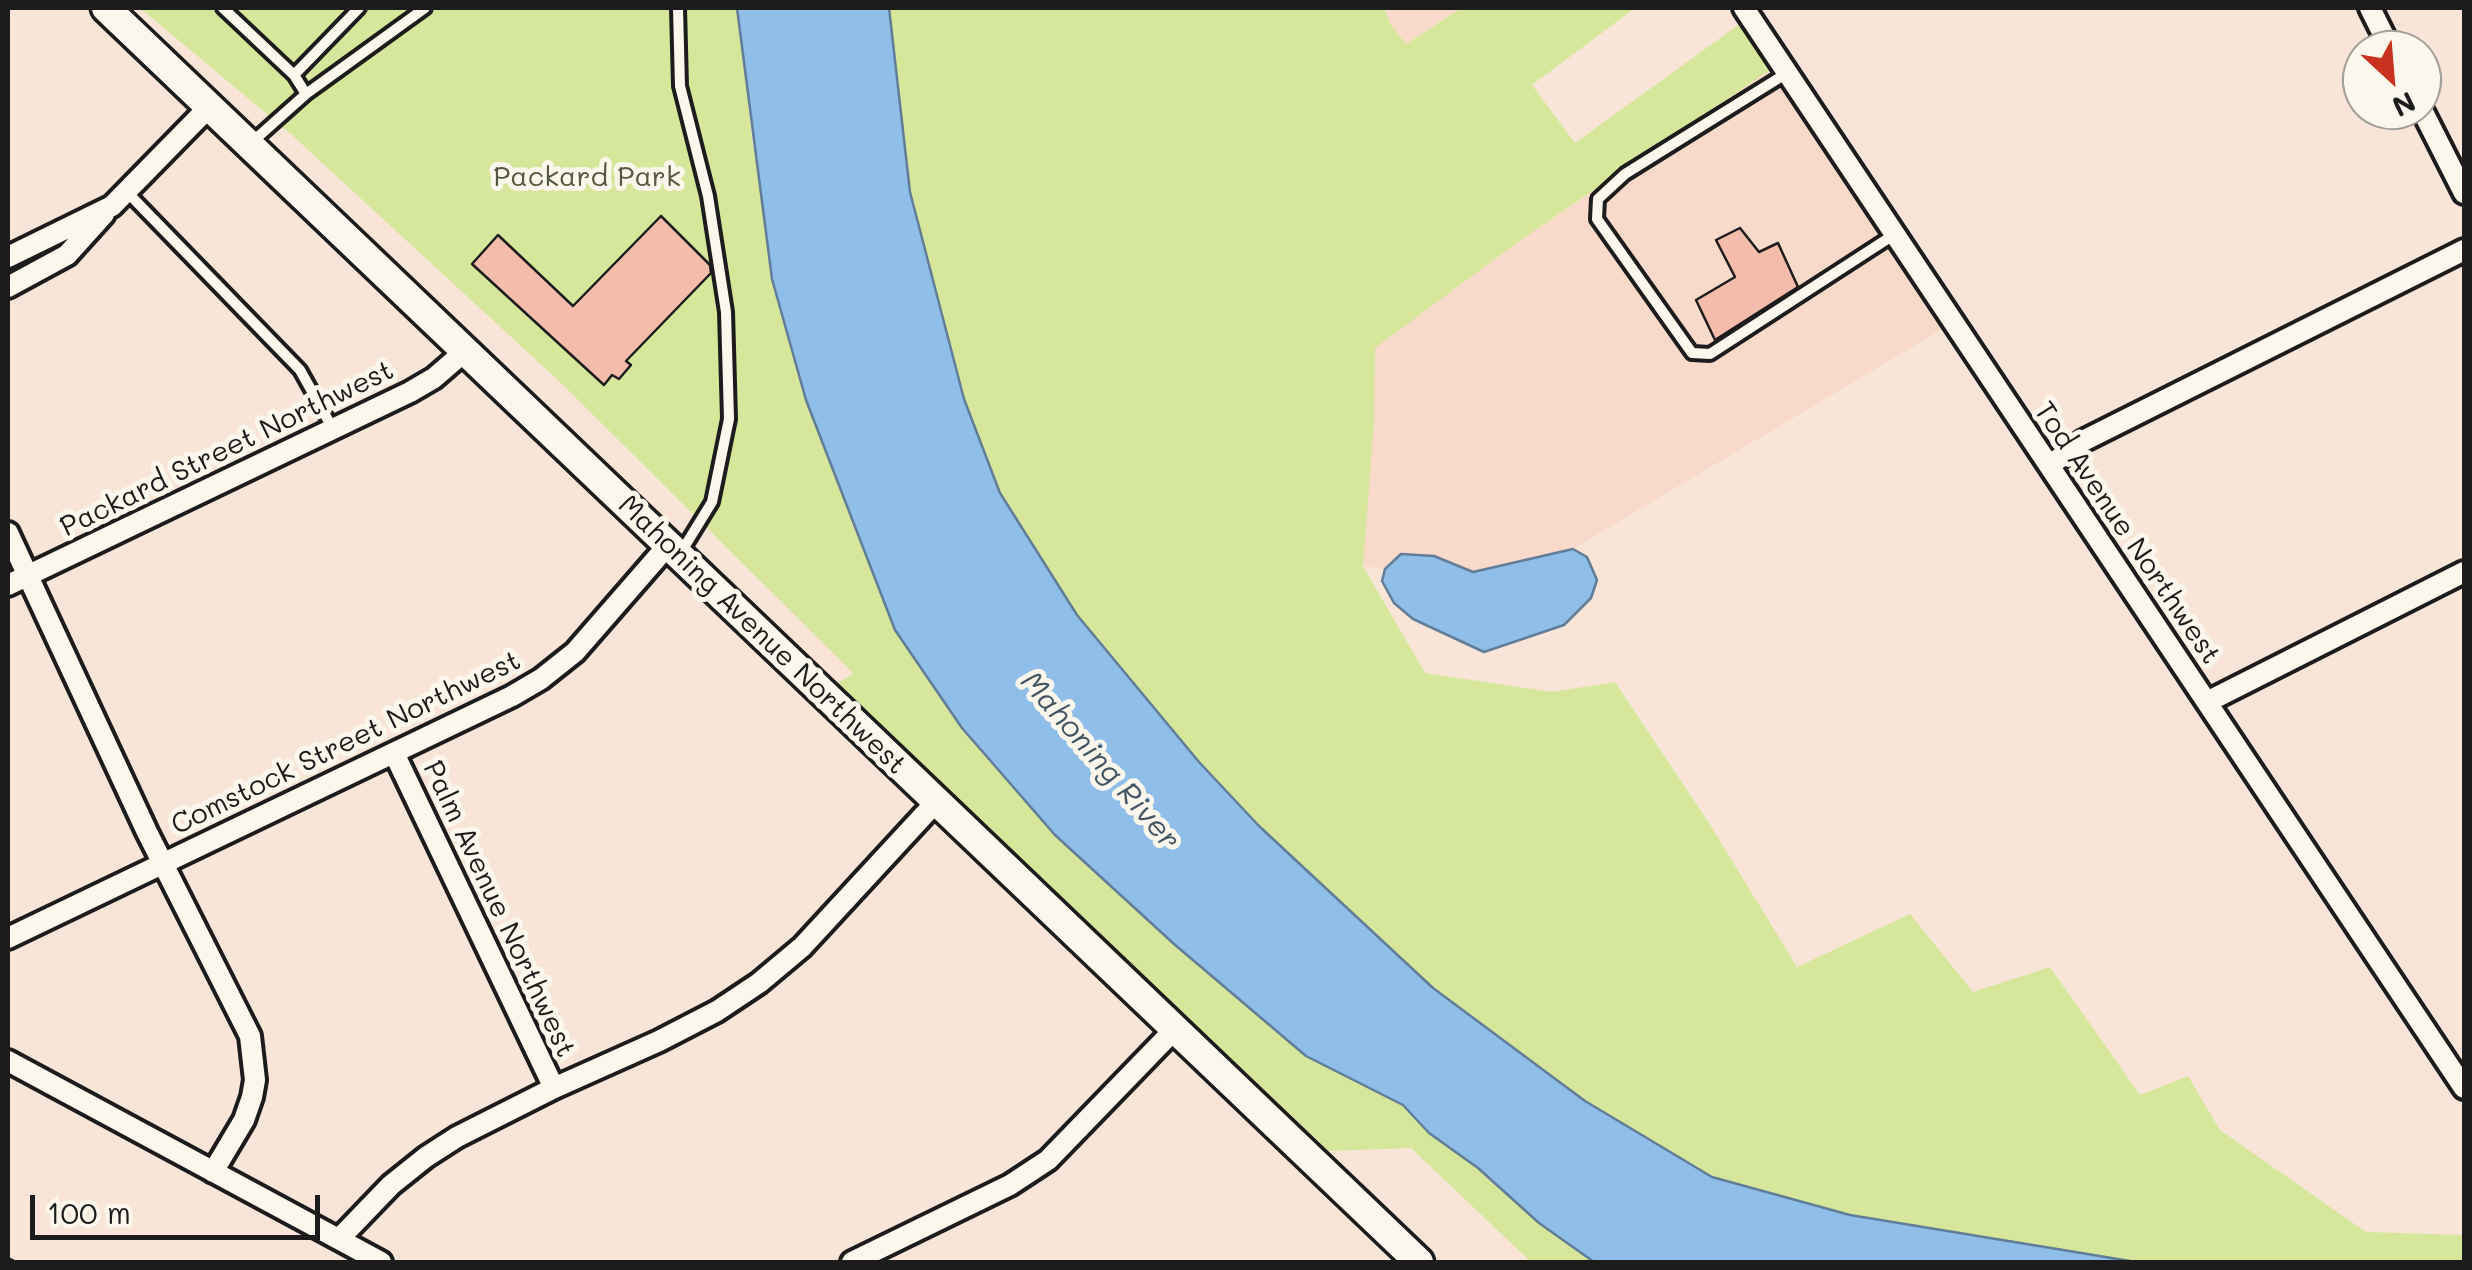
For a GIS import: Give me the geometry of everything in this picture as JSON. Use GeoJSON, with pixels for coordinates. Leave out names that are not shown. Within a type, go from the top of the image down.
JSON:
{"type":"FeatureCollection","features":[{"type":"Feature","properties":{"kind":"main road","name":"Mahoning Avenue Northwest"},"geometry":{"type":"LineString","coordinates":[[119,12],[249,146],[1418,1262]]}},
{"type":"Feature","properties":{"kind":"street","name":"Tod Avenue Northwest"},"geometry":{"type":"LineString","coordinates":[[1744,8],[2464,1088]]}},
{"type":"Feature","properties":{"kind":"street"},"geometry":{"type":"LineString","coordinates":[[8,287],[67,256],[209,107]]}},
{"type":"Feature","properties":{"kind":"street"},"geometry":{"type":"LineString","coordinates":[[2432,130],[2464,193]]}},
{"type":"Feature","properties":{"kind":"street"},"geometry":{"type":"LineString","coordinates":[[8,257],[119,198]]}},
{"type":"Feature","properties":{"kind":"street"},"geometry":{"type":"LineString","coordinates":[[2050,464],[2083,441],[2464,250]]}},
{"type":"Feature","properties":{"kind":"street","name":"Packard Street Northwest"},"geometry":{"type":"LineString","coordinates":[[17,580],[410,392],[434,378],[464,352]]}},
{"type":"Feature","properties":{"kind":"street"},"geometry":{"type":"LineString","coordinates":[[8,533],[17,580],[245,1024],[254,1053],[252,1097],[244,1120],[213,1172]]}},
{"type":"Feature","properties":{"kind":"street","name":"Comstock Street Northwest"},"geometry":{"type":"LineString","coordinates":[[8,938],[512,696],[550,672],[675,550]]}},
{"type":"Feature","properties":{"kind":"street"},"geometry":{"type":"LineString","coordinates":[[2209,701],[2464,572]]}},
{"type":"Feature","properties":{"kind":"street","name":"Palm Avenue Northwest"},"geometry":{"type":"LineString","coordinates":[[394,752],[554,1088]]}},
{"type":"Feature","properties":{"kind":"street"},"geometry":{"type":"LineString","coordinates":[[339,1239],[391,1185],[426,1157],[554,1088],[659,1041],[759,983],[802,948],[935,803]]}},
{"type":"Feature","properties":{"kind":"street"},"geometry":{"type":"LineString","coordinates":[[852,1262],[1010,1185],[1048,1160],[1173,1031]]}},
{"type":"Feature","properties":{"kind":"street"},"geometry":{"type":"LineString","coordinates":[[8,1061],[381,1262]]}},
{"type":"Feature","properties":{"kind":"lane"},"geometry":{"type":"LineString","coordinates":[[224,8],[294,75],[306,94]]}},
{"type":"Feature","properties":{"kind":"lane"},"geometry":{"type":"LineString","coordinates":[[294,75],[359,8]]}},
{"type":"Feature","properties":{"kind":"lane"},"geometry":{"type":"LineString","coordinates":[[249,146],[306,94],[422,8]]}},
{"type":"Feature","properties":{"kind":"lane"},"geometry":{"type":"LineString","coordinates":[[675,550],[712,502],[729,419],[726,312],[708,196],[680,86],[678,8]]}},
{"type":"Feature","properties":{"kind":"lane"},"geometry":{"type":"LineString","coordinates":[[1788,73],[1625,174],[1598,198],[1596,219],[1692,353],[1710,354],[1894,234]]}},
{"type":"Feature","properties":{"kind":"lane"},"geometry":{"type":"LineString","coordinates":[[119,198],[300,370],[333,429]]}},
{"type":"Feature","properties":{"kind":"shaded area"},"geometry":{"type":"Polygon","coordinates":[[[1384,8],[1461,8],[1405,45],[1384,8]]]}},
{"type":"Feature","properties":{"kind":"shaded area"},"geometry":{"type":"Polygon","coordinates":[[[1771,69],[1944,328],[1573,549],[1473,572],[1434,556],[1401,554],[1385,569],[1363,566],[1375,348],[1518,242],[1771,69]]]}},
{"type":"Feature","properties":{"kind":"green space","name":"Packard Park"},"geometry":{"type":"Polygon","coordinates":[[[140,8],[737,8],[753,147],[895,630],[962,728],[1055,835],[1306,1056],[1403,1105],[1429,1133],[1478,1168],[1539,1223],[1594,1262],[1531,1262],[1411,1148],[1329,1151],[836,685],[853,673],[561,383],[293,136],[140,8]]]}},
{"type":"Feature","properties":{"kind":"green space"},"geometry":{"type":"Polygon","coordinates":[[[889,8],[1384,8],[1406,44],[1461,8],[1635,8],[1532,85],[1575,143],[1741,23],[1771,69],[1518,242],[1375,348],[1374,422],[1363,566],[1425,673],[1552,692],[1615,682],[1709,823],[1797,967],[1910,914],[1973,992],[2050,967],[2140,1095],[2188,1076],[2220,1130],[2366,1232],[2464,1235],[2464,1262],[2136,1262],[1850,1215],[1712,1177],[1585,1101],[1433,988],[1259,826],[1199,763],[1077,615],[1000,493],[964,399],[910,192],[889,8]]]}},
{"type":"Feature","properties":{"kind":"water","name":"Mahoning River"},"geometry":{"type":"Polygon","coordinates":[[[737,8],[889,8],[910,192],[964,399],[1000,493],[1077,615],[1199,762],[1259,826],[1433,988],[1585,1101],[1712,1177],[1850,1215],[2136,1262],[1594,1262],[1539,1223],[1478,1168],[1429,1133],[1403,1105],[1306,1056],[1174,944],[1055,835],[962,728],[895,630],[806,400],[772,279],[737,8]]]}},
{"type":"Feature","properties":{"kind":"water"},"geometry":{"type":"Polygon","coordinates":[[[1573,549],[1587,557],[1597,580],[1591,598],[1564,625],[1484,652],[1413,619],[1394,603],[1382,581],[1385,569],[1401,554],[1434,556],[1473,572],[1573,549]]]}},
{"type":"Feature","properties":{"kind":"building"},"geometry":{"type":"Polygon","coordinates":[[[661,216],[710,265],[711,273],[626,361],[631,365],[619,379],[612,375],[604,385],[472,264],[498,235],[573,306],[661,216]]]}},
{"type":"Feature","properties":{"kind":"building"},"geometry":{"type":"Polygon","coordinates":[[[1740,228],[1759,252],[1778,243],[1798,287],[1715,340],[1696,300],[1735,277],[1716,240],[1740,228]]]}},
{"type":"Feature","properties":{"kind":"railway"},"geometry":{"type":"LineString","coordinates":[[8,1260],[12,1262]]}}]}
